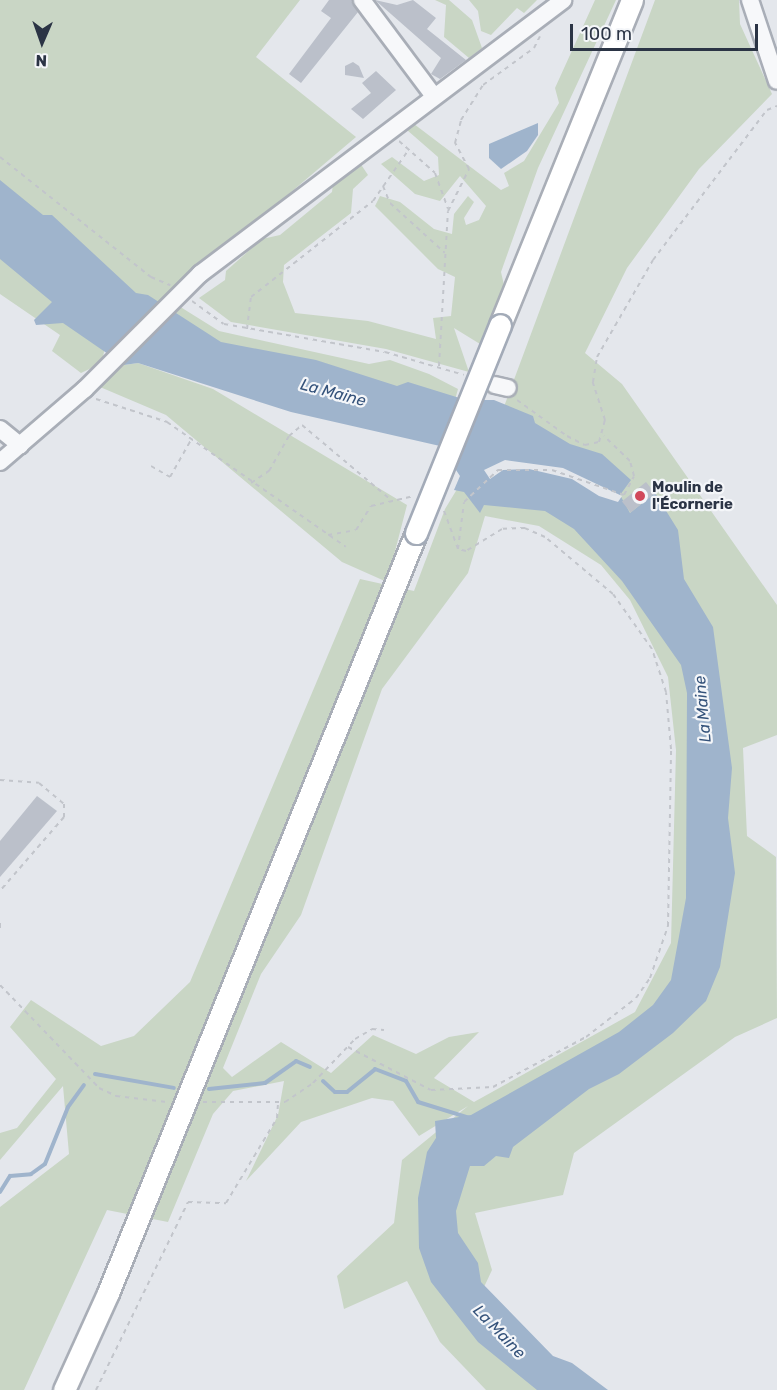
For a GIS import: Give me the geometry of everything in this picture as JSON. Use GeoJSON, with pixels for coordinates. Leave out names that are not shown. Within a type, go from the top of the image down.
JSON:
{"type":"FeatureCollection","features":[{"type":"Feature","properties":{"kind":"main road"},"geometry":{"type":"LineString","coordinates":[[63,1390],[117,1272],[632,0]]}},
{"type":"Feature","properties":{"kind":"street"},"geometry":{"type":"LineString","coordinates":[[362,0],[433,95]]}},
{"type":"Feature","properties":{"kind":"street"},"geometry":{"type":"LineString","coordinates":[[0,462],[85,389],[182,298],[389,127],[563,0]]}},
{"type":"Feature","properties":{"kind":"street"},"geometry":{"type":"LineString","coordinates":[[750,0],[777,81]]}},
{"type":"Feature","properties":{"kind":"street"},"geometry":{"type":"LineString","coordinates":[[0,429],[20,445]]}},
{"type":"Feature","properties":{"kind":"path"},"geometry":{"type":"LineString","coordinates":[[448,211],[469,170],[455,143],[461,120],[483,85],[534,48],[540,35],[532,22]]}},
{"type":"Feature","properties":{"kind":"path"},"geometry":{"type":"LineString","coordinates":[[458,549],[464,502],[498,470],[552,470],[624,495],[634,476],[630,461],[604,436],[605,420],[593,382],[597,357],[653,260],[767,110],[777,106]]}},
{"type":"Feature","properties":{"kind":"path"},"geometry":{"type":"LineString","coordinates":[[0,157],[151,276],[224,324],[385,352],[439,366],[448,211],[442,184],[428,166],[406,152],[389,127]]}},
{"type":"Feature","properties":{"kind":"path"},"geometry":{"type":"LineString","coordinates":[[247,329],[251,297],[352,218],[383,186],[406,152]]}},
{"type":"Feature","properties":{"kind":"path"},"geometry":{"type":"LineString","coordinates":[[383,186],[390,203],[446,254]]}},
{"type":"Feature","properties":{"kind":"path"},"geometry":{"type":"LineString","coordinates":[[501,387],[520,403],[585,445],[604,436]]}},
{"type":"Feature","properties":{"kind":"path"},"geometry":{"type":"LineString","coordinates":[[85,389],[106,404],[167,422],[251,483],[346,547]]}},
{"type":"Feature","properties":{"kind":"path"},"geometry":{"type":"LineString","coordinates":[[251,483],[269,471],[289,436],[302,425],[390,500]]}},
{"type":"Feature","properties":{"kind":"path"},"geometry":{"type":"LineString","coordinates":[[151,466],[170,477],[191,440]]}},
{"type":"Feature","properties":{"kind":"path"},"geometry":{"type":"LineString","coordinates":[[328,535],[347,535],[371,506],[415,496],[426,499]]}},
{"type":"Feature","properties":{"kind":"path"},"geometry":{"type":"LineString","coordinates":[[438,501],[448,515],[458,549]]}},
{"type":"Feature","properties":{"kind":"path"},"geometry":{"type":"LineString","coordinates":[[348,1047],[430,1090],[493,1087],[617,1015],[650,978],[665,940],[672,772],[666,692],[652,649],[613,594],[545,537],[525,528],[501,529],[466,551],[458,549]]}},
{"type":"Feature","properties":{"kind":"path"},"geometry":{"type":"LineString","coordinates":[[0,780],[39,783],[64,804],[64,817],[0,891]]}},
{"type":"Feature","properties":{"kind":"path"},"geometry":{"type":"LineString","coordinates":[[0,923],[0,932]]}},
{"type":"Feature","properties":{"kind":"path"},"geometry":{"type":"LineString","coordinates":[[0,985],[99,1088],[116,1096],[171,1102]]}},
{"type":"Feature","properties":{"kind":"path"},"geometry":{"type":"LineString","coordinates":[[200,1102],[278,1102],[301,1094],[348,1047],[372,1029],[384,1030]]}},
{"type":"Feature","properties":{"kind":"path"},"geometry":{"type":"LineString","coordinates":[[96,1390],[188,1202],[226,1203],[277,1118],[278,1102]]}},
{"type":"Feature","properties":{"kind":"green space"},"geometry":{"type":"Polygon","coordinates":[[[0,0],[300,0],[256,57],[356,137],[166,298],[219,331],[369,364],[390,360],[429,374],[458,389],[455,400],[231,351],[142,305],[0,191],[0,0]]]}},
{"type":"Feature","properties":{"kind":"green space"},"geometry":{"type":"Polygon","coordinates":[[[435,0],[449,0],[472,20],[482,48],[469,58],[444,37],[446,5],[435,0]]]}},
{"type":"Feature","properties":{"kind":"green space"},"geometry":{"type":"Polygon","coordinates":[[[469,0],[537,0],[524,13],[517,8],[491,35],[481,31],[478,11],[469,0]]]}},
{"type":"Feature","properties":{"kind":"green space"},"geometry":{"type":"Polygon","coordinates":[[[595,0],[616,0],[538,168],[501,272],[504,285],[480,344],[454,328],[469,372],[386,349],[231,322],[199,298],[225,280],[226,271],[262,239],[280,235],[332,192],[333,183],[358,160],[368,175],[353,189],[351,213],[284,265],[283,282],[295,313],[368,321],[436,339],[433,318],[451,316],[455,277],[438,269],[375,206],[380,196],[400,202],[434,229],[452,234],[454,214],[468,196],[474,202],[464,218],[466,225],[479,220],[486,206],[460,176],[440,201],[415,194],[381,164],[392,157],[424,181],[439,175],[438,157],[407,130],[414,124],[501,190],[509,186],[504,173],[524,161],[559,103],[555,88],[595,0]]]}},
{"type":"Feature","properties":{"kind":"green space"},"geometry":{"type":"Polygon","coordinates":[[[655,0],[739,0],[740,24],[772,94],[699,169],[627,268],[585,353],[622,384],[777,605],[777,735],[743,748],[747,836],[776,857],[777,1018],[735,1037],[574,1153],[563,1195],[475,1213],[492,1270],[469,1319],[551,1390],[486,1390],[440,1342],[407,1281],[344,1309],[337,1276],[394,1223],[402,1160],[468,1106],[419,1136],[393,1101],[372,1098],[301,1122],[246,1181],[278,1115],[284,1081],[233,1091],[213,1114],[168,1222],[107,1210],[24,1390],[0,1390],[0,1207],[69,1154],[63,1086],[0,1160],[0,1133],[17,1128],[56,1079],[10,1027],[31,1000],[101,1046],[134,1036],[190,982],[360,579],[414,591],[445,509],[499,420],[655,0]],[[485,516],[468,573],[382,689],[301,915],[261,974],[223,1068],[232,1077],[281,1042],[331,1073],[373,1035],[416,1054],[449,1037],[479,1032],[434,1078],[474,1102],[635,1012],[671,943],[676,750],[668,677],[630,600],[601,565],[539,526],[485,516]]]}},
{"type":"Feature","properties":{"kind":"green space"},"geometry":{"type":"Polygon","coordinates":[[[0,250],[108,329],[102,363],[81,373],[52,351],[60,335],[0,294],[0,250]]]}},
{"type":"Feature","properties":{"kind":"green space"},"geometry":{"type":"Polygon","coordinates":[[[138,363],[213,389],[407,505],[387,582],[342,562],[166,415],[100,387],[124,365],[138,363]]]}},
{"type":"Feature","properties":{"kind":"water"},"geometry":{"type":"Polygon","coordinates":[[[538,123],[538,135],[527,151],[501,169],[489,158],[489,144],[538,123]]]}},
{"type":"Feature","properties":{"kind":"water","name":"La Maine"},"geometry":{"type":"Polygon","coordinates":[[[0,180],[43,215],[52,215],[136,293],[148,295],[221,342],[316,360],[397,386],[408,382],[466,400],[494,400],[533,416],[535,423],[570,444],[602,454],[631,480],[620,495],[630,513],[655,493],[678,530],[684,579],[713,627],[732,768],[728,818],[735,873],[720,967],[706,1001],[673,1033],[619,1074],[589,1089],[513,1147],[509,1158],[496,1156],[484,1166],[470,1166],[456,1211],[458,1233],[478,1263],[481,1282],[553,1356],[572,1363],[608,1390],[537,1390],[478,1342],[431,1282],[419,1248],[418,1198],[427,1152],[436,1138],[435,1121],[471,1115],[619,1032],[653,1005],[671,980],[686,898],[687,693],[681,665],[622,581],[574,529],[545,511],[484,505],[480,513],[464,492],[454,490],[460,476],[440,446],[291,412],[138,363],[124,365],[63,323],[36,325],[34,320],[52,302],[0,259],[0,180]]]}},
{"type":"Feature","properties":{"kind":"pier"},"geometry":{"type":"Polygon","coordinates":[[[505,460],[563,468],[622,496],[618,502],[599,496],[572,479],[529,469],[503,470],[490,479],[484,470],[505,460]]]}},
{"type":"Feature","properties":{"kind":"building"},"geometry":{"type":"Polygon","coordinates":[[[329,0],[352,0],[358,12],[301,83],[289,74],[331,18],[321,11],[329,0]]]}},
{"type":"Feature","properties":{"kind":"building"},"geometry":{"type":"Polygon","coordinates":[[[375,0],[397,5],[413,0],[436,18],[427,29],[466,60],[440,79],[431,74],[441,58],[375,0]]]}},
{"type":"Feature","properties":{"kind":"building"},"geometry":{"type":"Polygon","coordinates":[[[353,62],[359,66],[364,78],[345,75],[345,66],[353,62]]]}},
{"type":"Feature","properties":{"kind":"building"},"geometry":{"type":"Polygon","coordinates":[[[376,71],[396,90],[363,119],[351,109],[371,93],[362,83],[376,71]]]}},
{"type":"Feature","properties":{"kind":"building","name":"Moulin de l'Écornerie"},"geometry":{"type":"Polygon","coordinates":[[[646,482],[655,493],[631,512],[622,502],[646,482]]]}},
{"type":"Feature","properties":{"kind":"building"},"geometry":{"type":"Polygon","coordinates":[[[37,796],[57,811],[0,877],[0,841],[37,796]]]}},
{"type":"Feature","properties":{"kind":"waterway"},"geometry":{"type":"LineString","coordinates":[[209,1089],[265,1083],[296,1061],[310,1067]]}},
{"type":"Feature","properties":{"kind":"waterway"},"geometry":{"type":"LineString","coordinates":[[323,1081],[335,1092],[347,1092],[375,1069],[406,1081],[418,1102],[473,1119]]}},
{"type":"Feature","properties":{"kind":"waterway"},"geometry":{"type":"LineString","coordinates":[[95,1074],[174,1088]]}},
{"type":"Feature","properties":{"kind":"waterway"},"geometry":{"type":"LineString","coordinates":[[0,1192],[10,1176],[31,1174],[45,1164],[68,1107],[84,1085]]}},
{"type":"Feature","properties":{"kind":"place","name":"Moulin de l'Écornerie"},"geometry":{"type":"Point","coordinates":[640,496]}}]}
